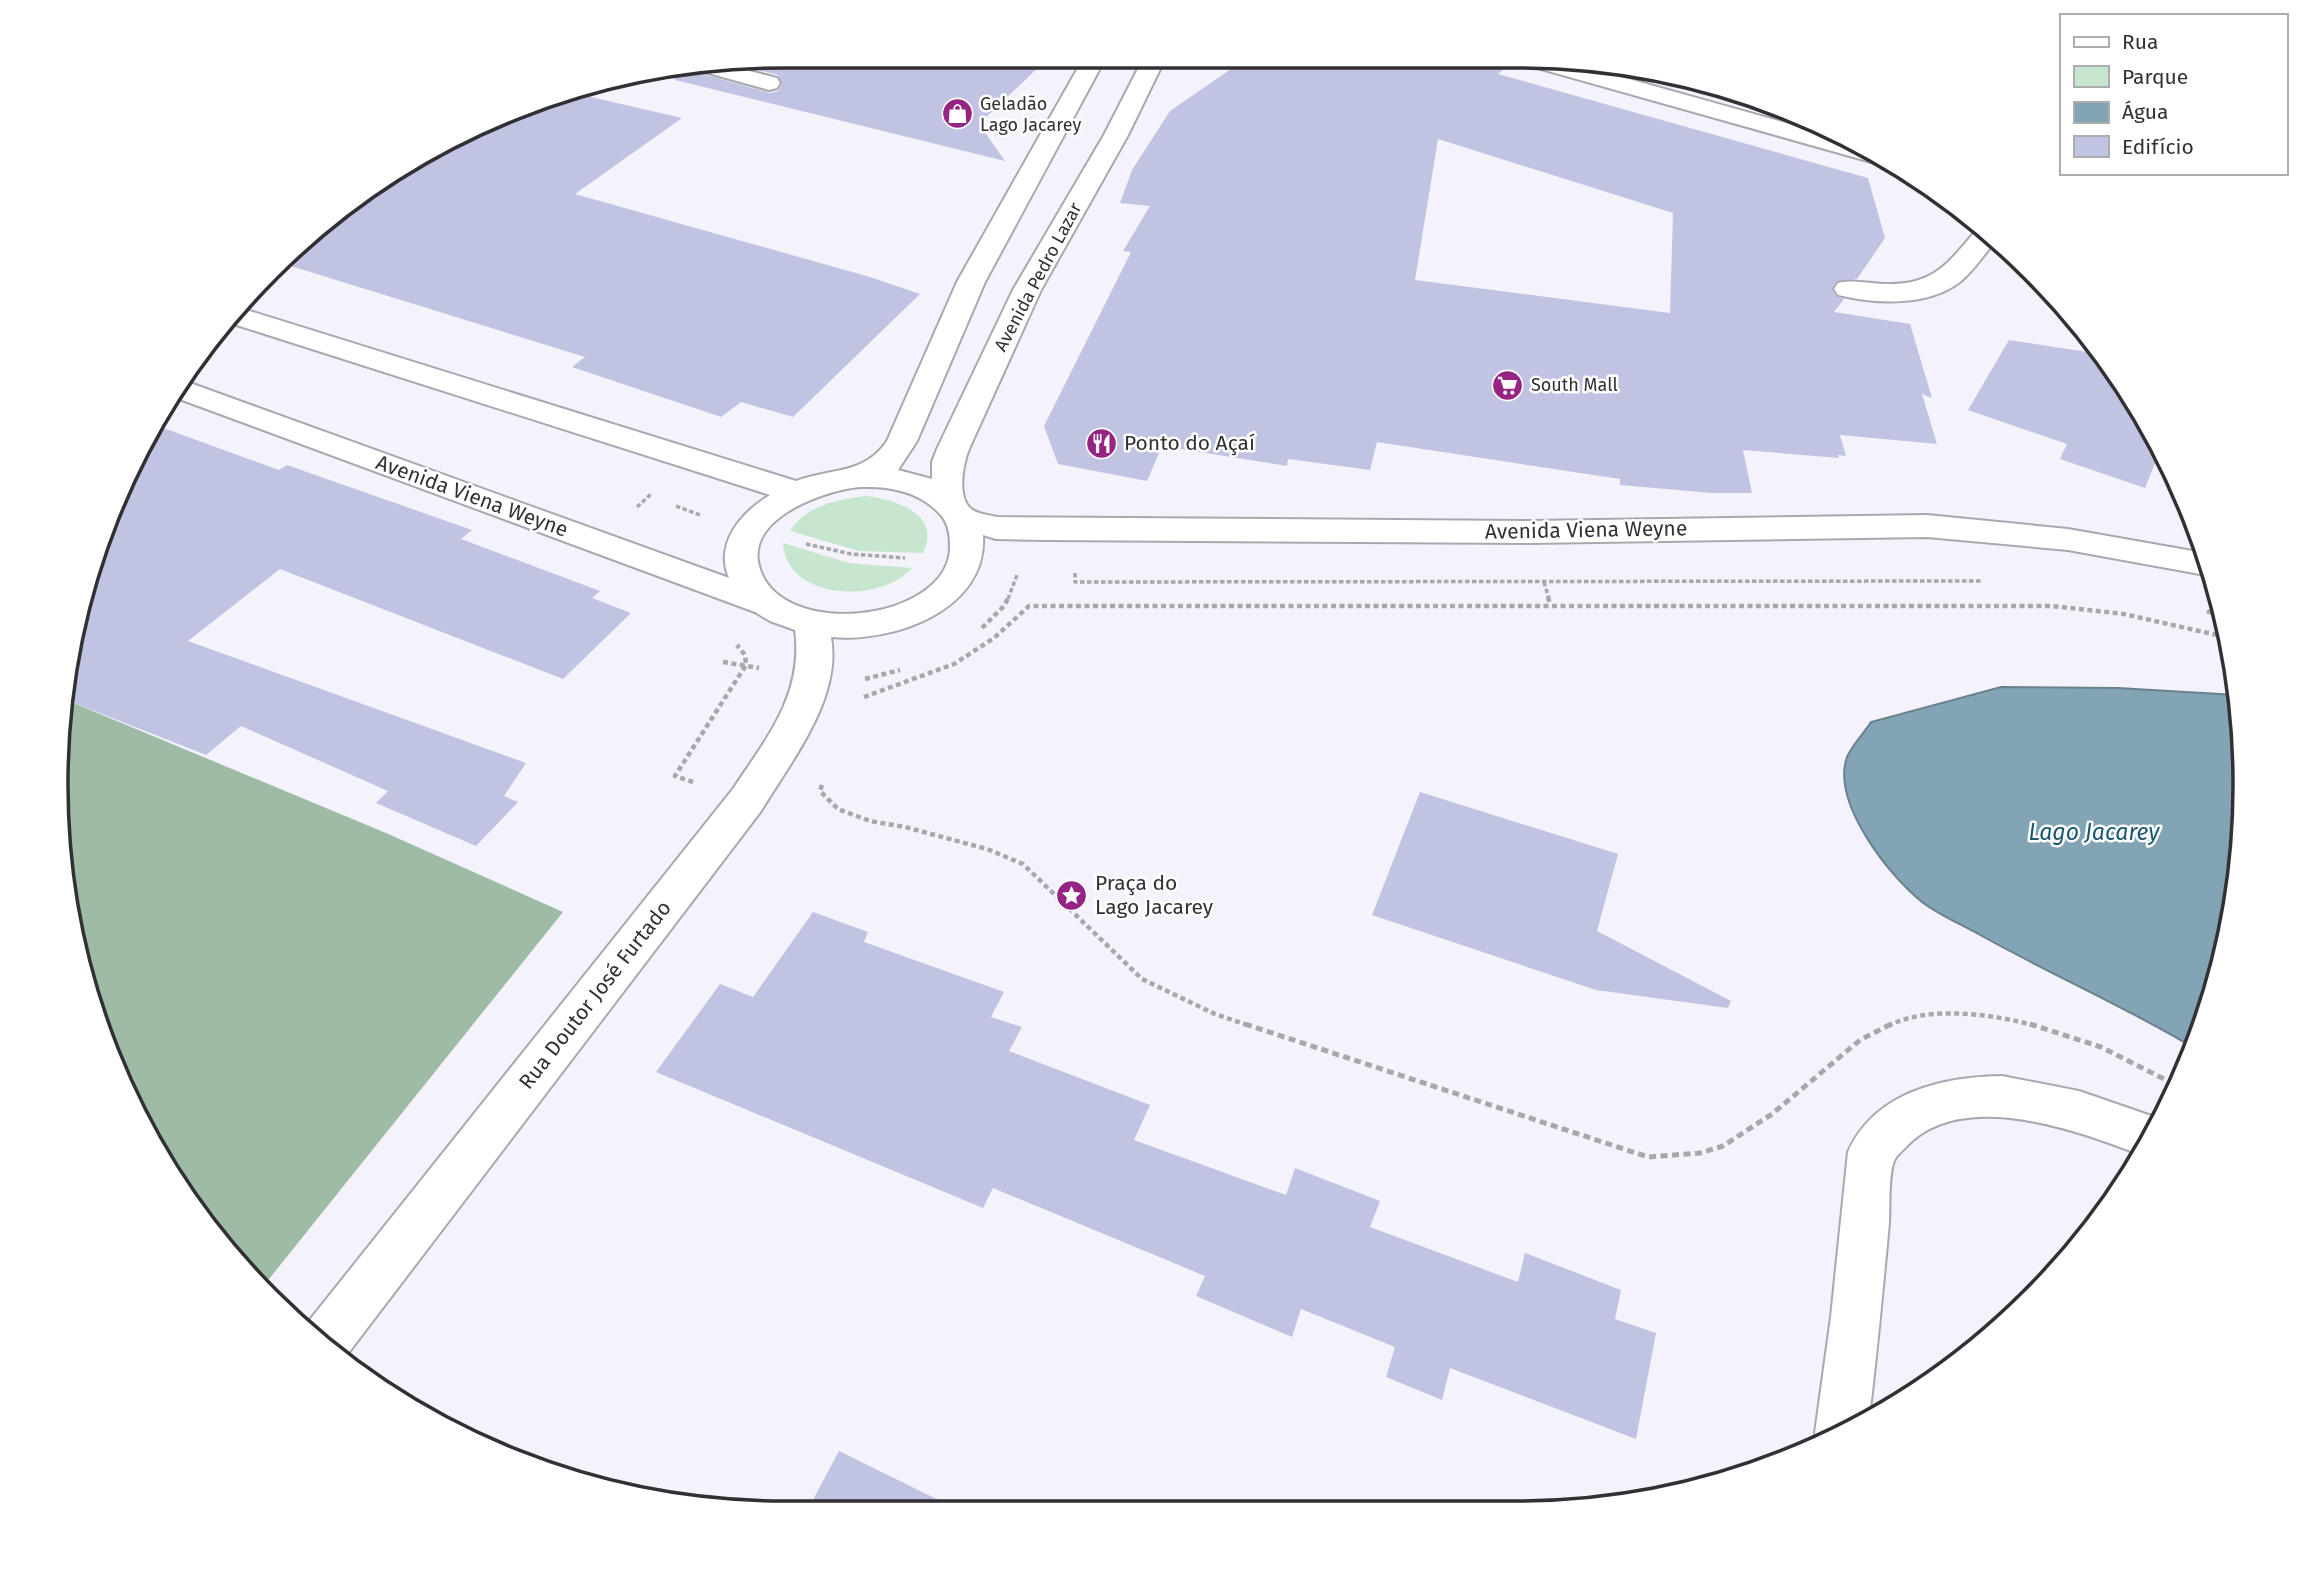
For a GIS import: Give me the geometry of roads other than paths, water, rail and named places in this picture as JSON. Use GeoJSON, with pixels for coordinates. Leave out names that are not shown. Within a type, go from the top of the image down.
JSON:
{"type":"FeatureCollection","features":[{"type":"Feature","properties":{"kind":"street","name":"Avenida Pedro Lazar"},"geometry":{"type":"LineString","coordinates":[[955,510],[948,462],[1027,290],[1086,132],[1093,68]]}},
{"type":"Feature","properties":{"kind":"street","name":"Avenida Pedro Lazar"},"geometry":{"type":"LineString","coordinates":[[858,478],[888,462],[902,442],[971,282],[1086,132],[1146,68]]}},
{"type":"Feature","properties":{"kind":"street"},"geometry":{"type":"LineString","coordinates":[[724,71],[769,83]]}},
{"type":"Feature","properties":{"kind":"street"},"geometry":{"type":"LineString","coordinates":[[1573,71],[1840,146]]}},
{"type":"Feature","properties":{"kind":"street"},"geometry":{"type":"LineString","coordinates":[[1848,289],[1878,293],[1919,290],[1948,278],[1982,240]]}},
{"type":"Feature","properties":{"kind":"street"},"geometry":{"type":"LineString","coordinates":[[241,318],[796,492]]}},
{"type":"Feature","properties":{"kind":"street","name":"Avenida Viena Weyne"},"geometry":{"type":"LineString","coordinates":[[186,392],[764,603]]}},
{"type":"Feature","properties":{"kind":"street"},"geometry":{"type":"LineString","coordinates":[[858,478],[893,478],[916,484],[937,493],[955,510],[969,544],[966,559],[954,581],[934,599],[907,613],[877,622],[844,626],[812,624],[785,616],[764,603],[749,588],[741,568],[743,546],[750,530],[796,492],[840,479],[858,478]]}},
{"type":"Feature","properties":{"kind":"street","name":"Avenida Viena Weyne"},"geometry":{"type":"LineString","coordinates":[[955,510],[996,528],[1046,529],[1531,532],[1927,526],[1993,530],[2113,544],[2198,563]]}},
{"type":"Feature","properties":{"kind":"street","name":"Rua Doutor José Furtado"},"geometry":{"type":"LineString","coordinates":[[328,1336],[747,800],[797,718],[808,689],[816,661],[812,624]]}},
{"type":"Feature","properties":{"kind":"street"},"geometry":{"type":"LineString","coordinates":[[1842,1422],[1856,1317],[1871,1152],[1884,1132],[1920,1107],[1979,1095],[2038,1101],[2142,1134]]}},
{"type":"Feature","properties":{"kind":"water","name":"Lago Jacarey"},"geometry":{"type":"Polygon","coordinates":[[[2001,687],[2118,688],[2227,694],[2233,784],[2227,878],[2208,970],[2184,1043],[1944,916],[1922,902],[1894,875],[1866,837],[1847,795],[1844,775],[1847,757],[1871,722],[2001,687]]]}},
{"type":"Feature","properties":{"kind":"place","name":"Geladão Lago Jacarey"},"geometry":{"type":"Point","coordinates":[957,114]}},
{"type":"Feature","properties":{"kind":"place","name":"South Mall"},"geometry":{"type":"Point","coordinates":[1508,385]}},
{"type":"Feature","properties":{"kind":"place","name":"Ponto do Açaí"},"geometry":{"type":"Point","coordinates":[1101,443]}},
{"type":"Feature","properties":{"kind":"place","name":"Praça do Lago Jacarey"},"geometry":{"type":"Point","coordinates":[1072,895]}}]}
